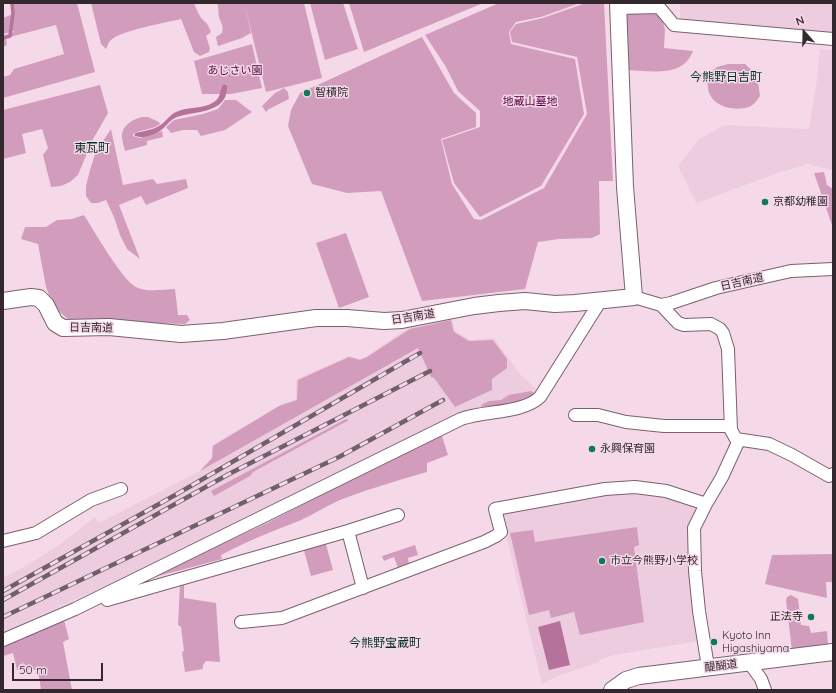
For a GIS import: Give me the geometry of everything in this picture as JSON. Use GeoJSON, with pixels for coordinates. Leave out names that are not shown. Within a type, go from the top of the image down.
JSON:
{"type":"FeatureCollection","features":[{"type":"Feature","properties":{"kind":"street"},"geometry":{"type":"LineString","coordinates":[[634,296],[625,187],[618,6],[659,7],[674,25],[833,39]]}},
{"type":"Feature","properties":{"kind":"street","name":"日吉南道"},"geometry":{"type":"LineString","coordinates":[[3,301],[31,297],[39,298],[46,305],[55,323],[63,328],[109,327],[181,334],[223,331],[316,318],[347,318],[384,321],[402,320],[474,306],[525,300],[555,304],[634,296],[661,305],[716,288],[791,270],[833,269]]}},
{"type":"Feature","properties":{"kind":"street"},"geometry":{"type":"LineString","coordinates":[[3,640],[75,609],[459,420],[476,414],[524,407],[535,402],[540,397],[600,300]]}},
{"type":"Feature","properties":{"kind":"street"},"geometry":{"type":"LineString","coordinates":[[661,305],[678,323],[711,324],[720,329],[723,333],[728,349],[731,426],[734,436],[739,440],[768,444],[792,455],[828,476],[833,474]]}},
{"type":"Feature","properties":{"kind":"street"},"geometry":{"type":"LineString","coordinates":[[575,415],[598,415],[626,422],[664,426],[731,426]]}},
{"type":"Feature","properties":{"kind":"street"},"geometry":{"type":"LineString","coordinates":[[708,667],[695,571],[694,528],[722,477],[739,440]]}},
{"type":"Feature","properties":{"kind":"street"},"geometry":{"type":"LineString","coordinates":[[241,622],[282,618],[484,542],[501,532],[495,509],[605,490],[635,487],[666,491],[706,504]]}},
{"type":"Feature","properties":{"kind":"street"},"geometry":{"type":"LineString","coordinates":[[3,541],[36,533],[91,500],[121,489]]}},
{"type":"Feature","properties":{"kind":"street"},"geometry":{"type":"LineString","coordinates":[[75,609],[348,532],[398,515]]}},
{"type":"Feature","properties":{"kind":"street"},"geometry":{"type":"LineString","coordinates":[[348,532],[363,588]]}},
{"type":"Feature","properties":{"kind":"street","name":"醍醐道"},"geometry":{"type":"LineString","coordinates":[[612,690],[622,682],[632,678],[833,652]]}},
{"type":"Feature","properties":{"kind":"street"},"geometry":{"type":"LineString","coordinates":[[752,662],[753,668],[761,679],[765,690]]}},
{"type":"Feature","properties":{"kind":"shaded area"},"geometry":{"type":"Polygon","coordinates":[[[680,3],[833,3],[833,34],[680,20],[680,3]]]}},
{"type":"Feature","properties":{"kind":"shaded area"},"geometry":{"type":"Polygon","coordinates":[[[820,49],[833,50],[833,170],[808,164],[778,173],[696,203],[678,166],[699,139],[725,125],[809,129],[817,80],[820,49]]]}},
{"type":"Feature","properties":{"kind":"shaded area"},"geometry":{"type":"Polygon","coordinates":[[[224,84],[227,86],[226,95],[222,102],[216,107],[177,117],[160,131],[151,135],[140,137],[134,135],[136,133],[157,127],[176,112],[205,106],[214,102],[217,100],[224,84]]]}},
{"type":"Feature","properties":{"kind":"shaded area"},"geometry":{"type":"Polygon","coordinates":[[[452,319],[455,331],[470,340],[494,338],[520,374],[537,390],[537,396],[523,404],[480,409],[135,573],[3,632],[3,578],[59,545],[95,517],[99,523],[200,471],[212,458],[212,445],[280,405],[296,399],[296,379],[349,356],[360,359],[367,356],[409,327],[452,319]]]}},
{"type":"Feature","properties":{"kind":"shaded area","name":"市立今熊野小学校"},"geometry":{"type":"Polygon","coordinates":[[[639,489],[701,504],[690,530],[699,641],[614,655],[599,660],[599,662],[555,677],[542,684],[500,511],[639,489]]]}},
{"type":"Feature","properties":{"kind":"shaded area"},"geometry":{"type":"Polygon","coordinates":[[[560,621],[570,665],[549,670],[538,627],[560,621]]]}},
{"type":"Feature","properties":{"kind":"green space"},"geometry":{"type":"Polygon","coordinates":[[[10,3],[77,3],[95,72],[3,98],[3,77],[10,75],[14,69],[64,54],[56,25],[6,38],[7,45],[3,47],[3,36],[14,32],[3,34],[3,18],[13,14],[10,3]]]}},
{"type":"Feature","properties":{"kind":"green space"},"geometry":{"type":"Polygon","coordinates":[[[91,3],[194,3],[201,18],[208,25],[211,32],[206,36],[210,48],[209,52],[200,56],[194,52],[181,19],[144,27],[115,37],[110,41],[106,49],[101,44],[91,3]]]}},
{"type":"Feature","properties":{"kind":"green space"},"geometry":{"type":"Polygon","coordinates":[[[217,3],[304,3],[322,78],[266,92],[245,6],[251,33],[242,38],[218,46],[216,37],[222,33],[223,28],[219,17],[217,3]]]}},
{"type":"Feature","properties":{"kind":"green space"},"geometry":{"type":"Polygon","coordinates":[[[310,3],[343,3],[358,49],[325,60],[310,3]]]}},
{"type":"Feature","properties":{"kind":"green space"},"geometry":{"type":"Polygon","coordinates":[[[349,3],[481,3],[481,4],[364,52],[349,3]]]}},
{"type":"Feature","properties":{"kind":"green space","name":"地蔵山墓地"},"geometry":{"type":"Polygon","coordinates":[[[499,3],[580,3],[541,17],[516,22],[509,32],[511,44],[575,59],[584,114],[541,186],[480,217],[454,183],[442,140],[480,127],[480,111],[458,91],[446,67],[425,35],[499,3]]]}},
{"type":"Feature","properties":{"kind":"green space"},"geometry":{"type":"Polygon","coordinates":[[[586,3],[604,3],[613,181],[599,181],[600,234],[592,238],[559,239],[538,242],[525,289],[422,301],[381,191],[347,193],[312,184],[288,126],[291,110],[300,93],[422,37],[454,93],[476,113],[476,127],[441,139],[452,184],[474,219],[481,220],[544,188],[587,114],[577,57],[512,42],[510,32],[516,24],[543,18],[586,3]]]}},
{"type":"Feature","properties":{"kind":"green space"},"geometry":{"type":"Polygon","coordinates":[[[624,11],[654,12],[661,14],[665,30],[664,48],[693,51],[688,60],[682,66],[665,71],[656,72],[628,70],[624,11]]]}},
{"type":"Feature","properties":{"kind":"green space","name":"あじさい園"},"geometry":{"type":"Polygon","coordinates":[[[252,44],[262,88],[231,94],[202,94],[194,61],[252,44]]]}},
{"type":"Feature","properties":{"kind":"green space"},"geometry":{"type":"Polygon","coordinates":[[[728,64],[745,64],[757,75],[760,96],[751,106],[736,109],[723,106],[713,99],[710,94],[708,84],[710,72],[717,67],[728,64]]]}},
{"type":"Feature","properties":{"kind":"green space"},"geometry":{"type":"Polygon","coordinates":[[[100,85],[108,113],[92,141],[78,175],[70,182],[61,186],[51,187],[43,155],[48,148],[42,129],[22,134],[26,153],[3,159],[3,110],[100,85]]]}},
{"type":"Feature","properties":{"kind":"green space"},"geometry":{"type":"Polygon","coordinates":[[[284,88],[288,92],[289,99],[266,112],[262,106],[275,93],[284,88]]]}},
{"type":"Feature","properties":{"kind":"green space"},"geometry":{"type":"Polygon","coordinates":[[[225,100],[236,100],[252,112],[225,130],[201,136],[197,130],[183,130],[171,133],[166,127],[174,120],[203,114],[218,109],[225,100]]]}},
{"type":"Feature","properties":{"kind":"green space"},"geometry":{"type":"Polygon","coordinates":[[[142,117],[148,117],[159,122],[160,124],[136,132],[133,136],[140,138],[162,131],[163,137],[147,141],[147,145],[125,151],[122,139],[123,130],[131,121],[142,117]]]}},
{"type":"Feature","properties":{"kind":"green space"},"geometry":{"type":"Polygon","coordinates":[[[111,129],[123,185],[153,179],[157,184],[186,179],[188,188],[146,205],[141,196],[119,205],[140,259],[127,249],[106,200],[98,203],[91,203],[86,196],[86,186],[96,151],[111,129]]]}},
{"type":"Feature","properties":{"kind":"green space"},"geometry":{"type":"Polygon","coordinates":[[[824,172],[827,185],[833,189],[833,228],[814,173],[824,172]]]}},
{"type":"Feature","properties":{"kind":"green space"},"geometry":{"type":"Polygon","coordinates":[[[84,215],[116,265],[130,282],[136,287],[145,290],[175,289],[178,315],[187,315],[190,320],[185,324],[152,323],[112,319],[69,320],[53,306],[46,287],[38,244],[21,239],[25,227],[46,227],[57,220],[72,219],[84,215]]]}},
{"type":"Feature","properties":{"kind":"green space"},"geometry":{"type":"Polygon","coordinates":[[[346,233],[369,297],[339,308],[316,243],[346,233]]]}},
{"type":"Feature","properties":{"kind":"green space"},"geometry":{"type":"Polygon","coordinates":[[[451,320],[454,332],[469,341],[493,340],[507,359],[507,368],[492,379],[492,390],[455,407],[434,378],[431,377],[418,348],[200,471],[212,458],[213,446],[279,406],[297,400],[298,380],[349,357],[360,360],[367,357],[410,329],[451,320]]]}},
{"type":"Feature","properties":{"kind":"green space"},"geometry":{"type":"Polygon","coordinates":[[[531,391],[534,393],[531,398],[518,403],[482,407],[481,405],[489,401],[501,400],[509,395],[531,391]]]}},
{"type":"Feature","properties":{"kind":"green space"},"geometry":{"type":"Polygon","coordinates":[[[346,419],[349,420],[253,472],[250,476],[214,496],[211,491],[346,419]]]}},
{"type":"Feature","properties":{"kind":"green space"},"geometry":{"type":"Polygon","coordinates":[[[441,433],[448,455],[427,463],[427,472],[340,500],[304,519],[260,536],[221,555],[222,559],[151,577],[267,523],[441,433]]]}},
{"type":"Feature","properties":{"kind":"green space"},"geometry":{"type":"Polygon","coordinates":[[[637,527],[639,545],[634,547],[644,622],[580,635],[574,612],[551,618],[549,610],[529,615],[510,533],[533,530],[535,542],[637,527]]]}},
{"type":"Feature","properties":{"kind":"green space"},"geometry":{"type":"Polygon","coordinates":[[[325,541],[333,570],[311,576],[303,547],[325,541]]]}},
{"type":"Feature","properties":{"kind":"green space"},"geometry":{"type":"Polygon","coordinates":[[[415,545],[418,555],[408,558],[409,565],[398,568],[394,557],[384,561],[382,556],[415,545]]]}},
{"type":"Feature","properties":{"kind":"green space"},"geometry":{"type":"Polygon","coordinates":[[[833,554],[833,582],[826,582],[827,598],[765,584],[772,555],[833,554]]]}},
{"type":"Feature","properties":{"kind":"green space"},"geometry":{"type":"Polygon","coordinates":[[[180,584],[184,584],[184,598],[216,603],[220,662],[206,661],[203,665],[203,669],[185,672],[182,652],[184,651],[181,627],[178,625],[180,584]]]}},
{"type":"Feature","properties":{"kind":"green space"},"geometry":{"type":"Polygon","coordinates":[[[791,595],[798,599],[801,625],[809,626],[811,633],[827,631],[828,644],[792,651],[786,600],[787,597],[791,595]]]}},
{"type":"Feature","properties":{"kind":"green space"},"geometry":{"type":"Polygon","coordinates":[[[64,620],[69,639],[63,642],[72,690],[41,690],[38,670],[17,670],[13,653],[3,656],[3,646],[64,620]]]}},
{"type":"Feature","properties":{"kind":"waterway"},"geometry":{"type":"LineString","coordinates":[[3,38],[10,36],[13,13],[12,3]]}},
{"type":"Feature","properties":{"kind":"railway"},"geometry":{"type":"LineString","coordinates":[[3,591],[177,494],[420,353]]}},
{"type":"Feature","properties":{"kind":"railway"},"geometry":{"type":"LineString","coordinates":[[3,600],[229,474],[430,371]]}},
{"type":"Feature","properties":{"kind":"railway"},"geometry":{"type":"LineString","coordinates":[[3,617],[339,457],[443,400]]}},
{"type":"Feature","properties":{"kind":"place","name":"智積院"},"geometry":{"type":"Point","coordinates":[307,93]}},
{"type":"Feature","properties":{"kind":"place","name":"京都幼稚園"},"geometry":{"type":"Point","coordinates":[765,202]}},
{"type":"Feature","properties":{"kind":"place","name":"永興保育園"},"geometry":{"type":"Point","coordinates":[592,449]}},
{"type":"Feature","properties":{"kind":"place","name":"市立今熊野小学校"},"geometry":{"type":"Point","coordinates":[602,561]}},
{"type":"Feature","properties":{"kind":"place","name":"正法寺"},"geometry":{"type":"Point","coordinates":[811,617]}},
{"type":"Feature","properties":{"kind":"place","name":"Kyoto Inn Higashiyama"},"geometry":{"type":"Point","coordinates":[714,642]}},
{"type":"Feature","properties":{"kind":"district","name":"今熊野日吉町"},"geometry":{"type":"Point","coordinates":[726,77]}},
{"type":"Feature","properties":{"kind":"district","name":"東瓦町"},"geometry":{"type":"Point","coordinates":[92,148]}},
{"type":"Feature","properties":{"kind":"district","name":"今熊野宝蔵町"},"geometry":{"type":"Point","coordinates":[385,643]}}]}
